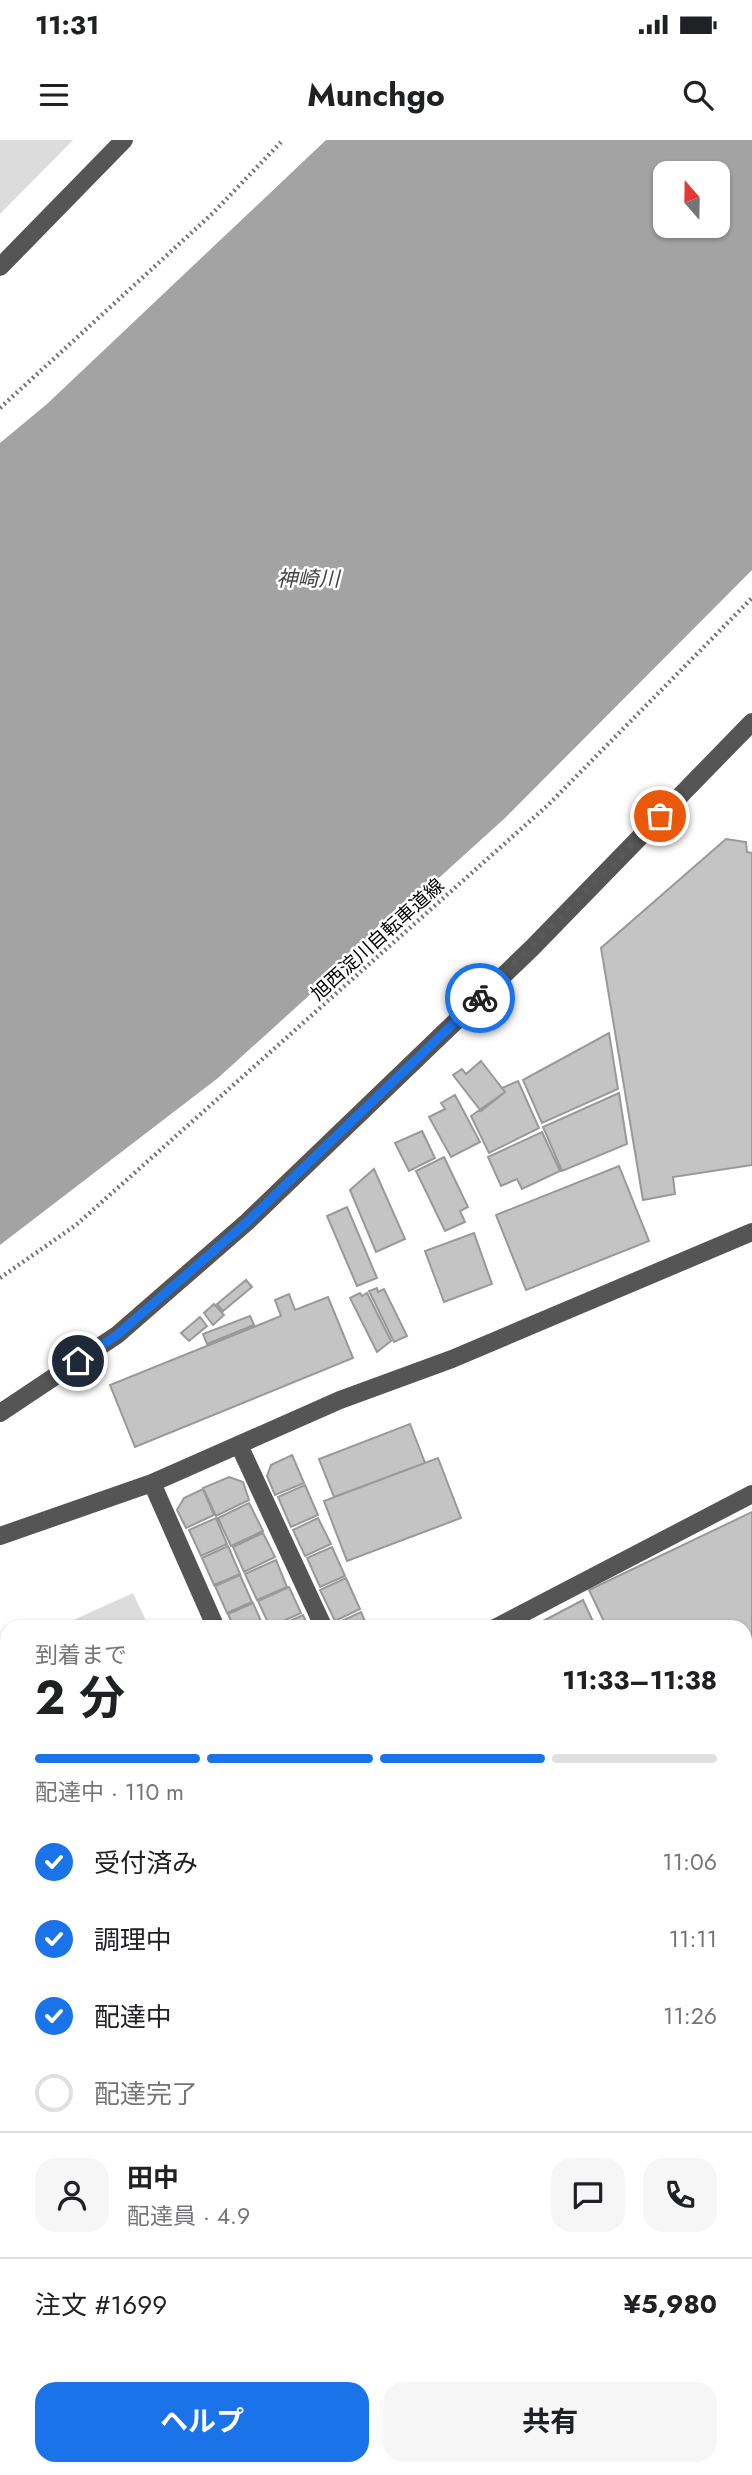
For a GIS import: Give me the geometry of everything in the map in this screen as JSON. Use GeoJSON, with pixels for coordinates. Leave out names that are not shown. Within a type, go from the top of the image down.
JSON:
{"type":"FeatureCollection","features":[{"type":"Feature","properties":{"kind":"street"},"geometry":{"type":"LineString","coordinates":[[0,267],[124,140]]}},
{"type":"Feature","properties":{"kind":"street"},"geometry":{"type":"LineString","coordinates":[[0,1413],[117,1335],[247,1222],[532,948],[752,722]]}},
{"type":"Feature","properties":{"kind":"street"},"geometry":{"type":"LineString","coordinates":[[0,1536],[152,1483],[340,1400],[452,1359],[752,1233]]}},
{"type":"Feature","properties":{"kind":"street"},"geometry":{"type":"LineString","coordinates":[[239,1445],[320,1620]]}},
{"type":"Feature","properties":{"kind":"street"},"geometry":{"type":"LineString","coordinates":[[152,1483],[212,1620]]}},
{"type":"Feature","properties":{"kind":"street"},"geometry":{"type":"LineString","coordinates":[[510,1620],[752,1494]]}},
{"type":"Feature","properties":{"kind":"path"},"geometry":{"type":"LineString","coordinates":[[0,408],[213,213],[283,140]]}},
{"type":"Feature","properties":{"kind":"path","name":"旭西淀川自転車道線"},"geometry":{"type":"LineString","coordinates":[[0,1278],[76,1225],[548,805],[752,598]]}},
{"type":"Feature","properties":{"kind":"shaded area"},"geometry":{"type":"Polygon","coordinates":[[[0,140],[73,140],[0,214],[0,140]]]}},
{"type":"Feature","properties":{"kind":"shaded area"},"geometry":{"type":"Polygon","coordinates":[[[133,1593],[146,1620],[73,1620],[133,1593]]]}},
{"type":"Feature","properties":{"kind":"water","name":"神崎川"},"geometry":{"type":"Polygon","coordinates":[[[326,140],[752,140],[752,570],[505,818],[218,1078],[0,1245],[0,443],[47,404],[326,140]]]}},
{"type":"Feature","properties":{"kind":"building"},"geometry":{"type":"Polygon","coordinates":[[[726,839],[746,842],[747,852],[752,853],[752,1165],[673,1177],[675,1194],[643,1200],[601,948],[726,839]]]}},
{"type":"Feature","properties":{"kind":"building"},"geometry":{"type":"Polygon","coordinates":[[[609,1033],[618,1089],[542,1123],[523,1080],[609,1033]]]}},
{"type":"Feature","properties":{"kind":"building"},"geometry":{"type":"Polygon","coordinates":[[[481,1061],[505,1092],[481,1111],[453,1075],[462,1069],[466,1074],[481,1061]]]}},
{"type":"Feature","properties":{"kind":"building"},"geometry":{"type":"Polygon","coordinates":[[[518,1081],[539,1128],[489,1153],[471,1116],[505,1092],[502,1088],[518,1081]]]}},
{"type":"Feature","properties":{"kind":"building"},"geometry":{"type":"Polygon","coordinates":[[[619,1093],[627,1144],[562,1171],[543,1127],[619,1093]]]}},
{"type":"Feature","properties":{"kind":"building"},"geometry":{"type":"Polygon","coordinates":[[[455,1095],[480,1142],[451,1157],[429,1117],[445,1109],[441,1103],[455,1095]]]}},
{"type":"Feature","properties":{"kind":"building"},"geometry":{"type":"Polygon","coordinates":[[[422,1131],[435,1158],[409,1171],[395,1143],[422,1131]]]}},
{"type":"Feature","properties":{"kind":"building"},"geometry":{"type":"Polygon","coordinates":[[[542,1132],[560,1171],[522,1189],[517,1179],[501,1186],[488,1157],[542,1132]]]}},
{"type":"Feature","properties":{"kind":"building"},"geometry":{"type":"Polygon","coordinates":[[[444,1157],[468,1207],[460,1211],[465,1222],[445,1231],[416,1171],[444,1157]]]}},
{"type":"Feature","properties":{"kind":"building"},"geometry":{"type":"Polygon","coordinates":[[[619,1166],[649,1241],[526,1290],[496,1215],[619,1166]]]}},
{"type":"Feature","properties":{"kind":"building"},"geometry":{"type":"Polygon","coordinates":[[[374,1169],[405,1239],[376,1252],[350,1190],[374,1169]]]}},
{"type":"Feature","properties":{"kind":"building"},"geometry":{"type":"Polygon","coordinates":[[[347,1207],[377,1278],[357,1286],[327,1216],[347,1207]]]}},
{"type":"Feature","properties":{"kind":"building"},"geometry":{"type":"Polygon","coordinates":[[[474,1233],[492,1284],[444,1302],[425,1251],[474,1233]]]}},
{"type":"Feature","properties":{"kind":"building"},"geometry":{"type":"Polygon","coordinates":[[[246,1280],[252,1287],[223,1311],[217,1304],[246,1280]]]}},
{"type":"Feature","properties":{"kind":"building"},"geometry":{"type":"Polygon","coordinates":[[[377,1288],[378,1292],[384,1289],[407,1336],[394,1342],[369,1291],[377,1288]]]}},
{"type":"Feature","properties":{"kind":"building"},"geometry":{"type":"Polygon","coordinates":[[[360,1293],[362,1296],[367,1293],[391,1341],[377,1352],[350,1298],[360,1293]]]}},
{"type":"Feature","properties":{"kind":"building"},"geometry":{"type":"Polygon","coordinates":[[[289,1294],[295,1310],[328,1297],[353,1358],[135,1447],[110,1385],[281,1316],[275,1300],[289,1294]]]}},
{"type":"Feature","properties":{"kind":"building"},"geometry":{"type":"Polygon","coordinates":[[[214,1304],[224,1315],[213,1325],[204,1313],[214,1304]]]}},
{"type":"Feature","properties":{"kind":"building"},"geometry":{"type":"Polygon","coordinates":[[[250,1316],[254,1325],[207,1344],[203,1334],[250,1316]]]}},
{"type":"Feature","properties":{"kind":"building"},"geometry":{"type":"Polygon","coordinates":[[[200,1317],[207,1326],[189,1341],[181,1333],[200,1317]]]}},
{"type":"Feature","properties":{"kind":"building"},"geometry":{"type":"Polygon","coordinates":[[[410,1424],[425,1463],[334,1497],[319,1459],[410,1424]]]}},
{"type":"Feature","properties":{"kind":"building"},"geometry":{"type":"Polygon","coordinates":[[[292,1455],[304,1483],[275,1495],[267,1476],[271,1465],[292,1455]]]}},
{"type":"Feature","properties":{"kind":"building"},"geometry":{"type":"Polygon","coordinates":[[[438,1458],[461,1518],[347,1561],[324,1501],[438,1458]]]}},
{"type":"Feature","properties":{"kind":"building"},"geometry":{"type":"Polygon","coordinates":[[[229,1477],[243,1482],[249,1500],[216,1516],[203,1488],[229,1477]]]}},
{"type":"Feature","properties":{"kind":"building"},"geometry":{"type":"Polygon","coordinates":[[[305,1485],[318,1515],[291,1527],[278,1497],[305,1485]]]}},
{"type":"Feature","properties":{"kind":"building"},"geometry":{"type":"Polygon","coordinates":[[[203,1489],[214,1515],[186,1528],[177,1510],[184,1498],[203,1489]]]}},
{"type":"Feature","properties":{"kind":"building"},"geometry":{"type":"Polygon","coordinates":[[[249,1503],[263,1531],[231,1546],[218,1518],[249,1503]]]}},
{"type":"Feature","properties":{"kind":"building"},"geometry":{"type":"Polygon","coordinates":[[[752,1512],[752,1620],[603,1620],[589,1590],[752,1512]]]}},
{"type":"Feature","properties":{"kind":"building"},"geometry":{"type":"Polygon","coordinates":[[[216,1518],[227,1544],[201,1556],[189,1530],[216,1518]]]}},
{"type":"Feature","properties":{"kind":"building"},"geometry":{"type":"Polygon","coordinates":[[[318,1518],[331,1544],[305,1556],[293,1530],[318,1518]]]}},
{"type":"Feature","properties":{"kind":"building"},"geometry":{"type":"Polygon","coordinates":[[[263,1533],[275,1557],[244,1572],[233,1547],[263,1533]]]}},
{"type":"Feature","properties":{"kind":"building"},"geometry":{"type":"Polygon","coordinates":[[[228,1546],[240,1574],[214,1585],[202,1558],[228,1546]]]}},
{"type":"Feature","properties":{"kind":"building"},"geometry":{"type":"Polygon","coordinates":[[[332,1547],[345,1576],[320,1587],[307,1558],[332,1547]]]}},
{"type":"Feature","properties":{"kind":"building"},"geometry":{"type":"Polygon","coordinates":[[[276,1560],[287,1587],[257,1600],[245,1574],[276,1560]]]}},
{"type":"Feature","properties":{"kind":"building"},"geometry":{"type":"Polygon","coordinates":[[[240,1575],[252,1602],[227,1613],[215,1586],[240,1575]]]}},
{"type":"Feature","properties":{"kind":"building"},"geometry":{"type":"Polygon","coordinates":[[[346,1578],[360,1609],[335,1620],[320,1590],[346,1578]]]}},
{"type":"Feature","properties":{"kind":"building"},"geometry":{"type":"Polygon","coordinates":[[[289,1587],[301,1613],[286,1620],[267,1620],[258,1601],[289,1587]]]}},
{"type":"Feature","properties":{"kind":"building"},"geometry":{"type":"Polygon","coordinates":[[[583,1600],[592,1620],[545,1620],[583,1600]]]}},
{"type":"Feature","properties":{"kind":"building"},"geometry":{"type":"Polygon","coordinates":[[[253,1603],[260,1620],[231,1620],[228,1614],[253,1603]]]}},
{"type":"Feature","properties":{"kind":"building"},"geometry":{"type":"Polygon","coordinates":[[[361,1612],[364,1620],[344,1620],[361,1612]]]}},
{"type":"Feature","properties":{"kind":"building"},"geometry":{"type":"Polygon","coordinates":[[[303,1615],[305,1620],[292,1620],[303,1615]]]}},
{"type":"Feature","properties":{"kind":"way so far"},"geometry":{"type":"LineString","coordinates":[[480,998],[660,816]]}},
{"type":"Feature","properties":{"kind":"route"},"geometry":{"type":"LineString","coordinates":[[78,1361],[117,1335],[247,1222],[480,998]]}}]}
